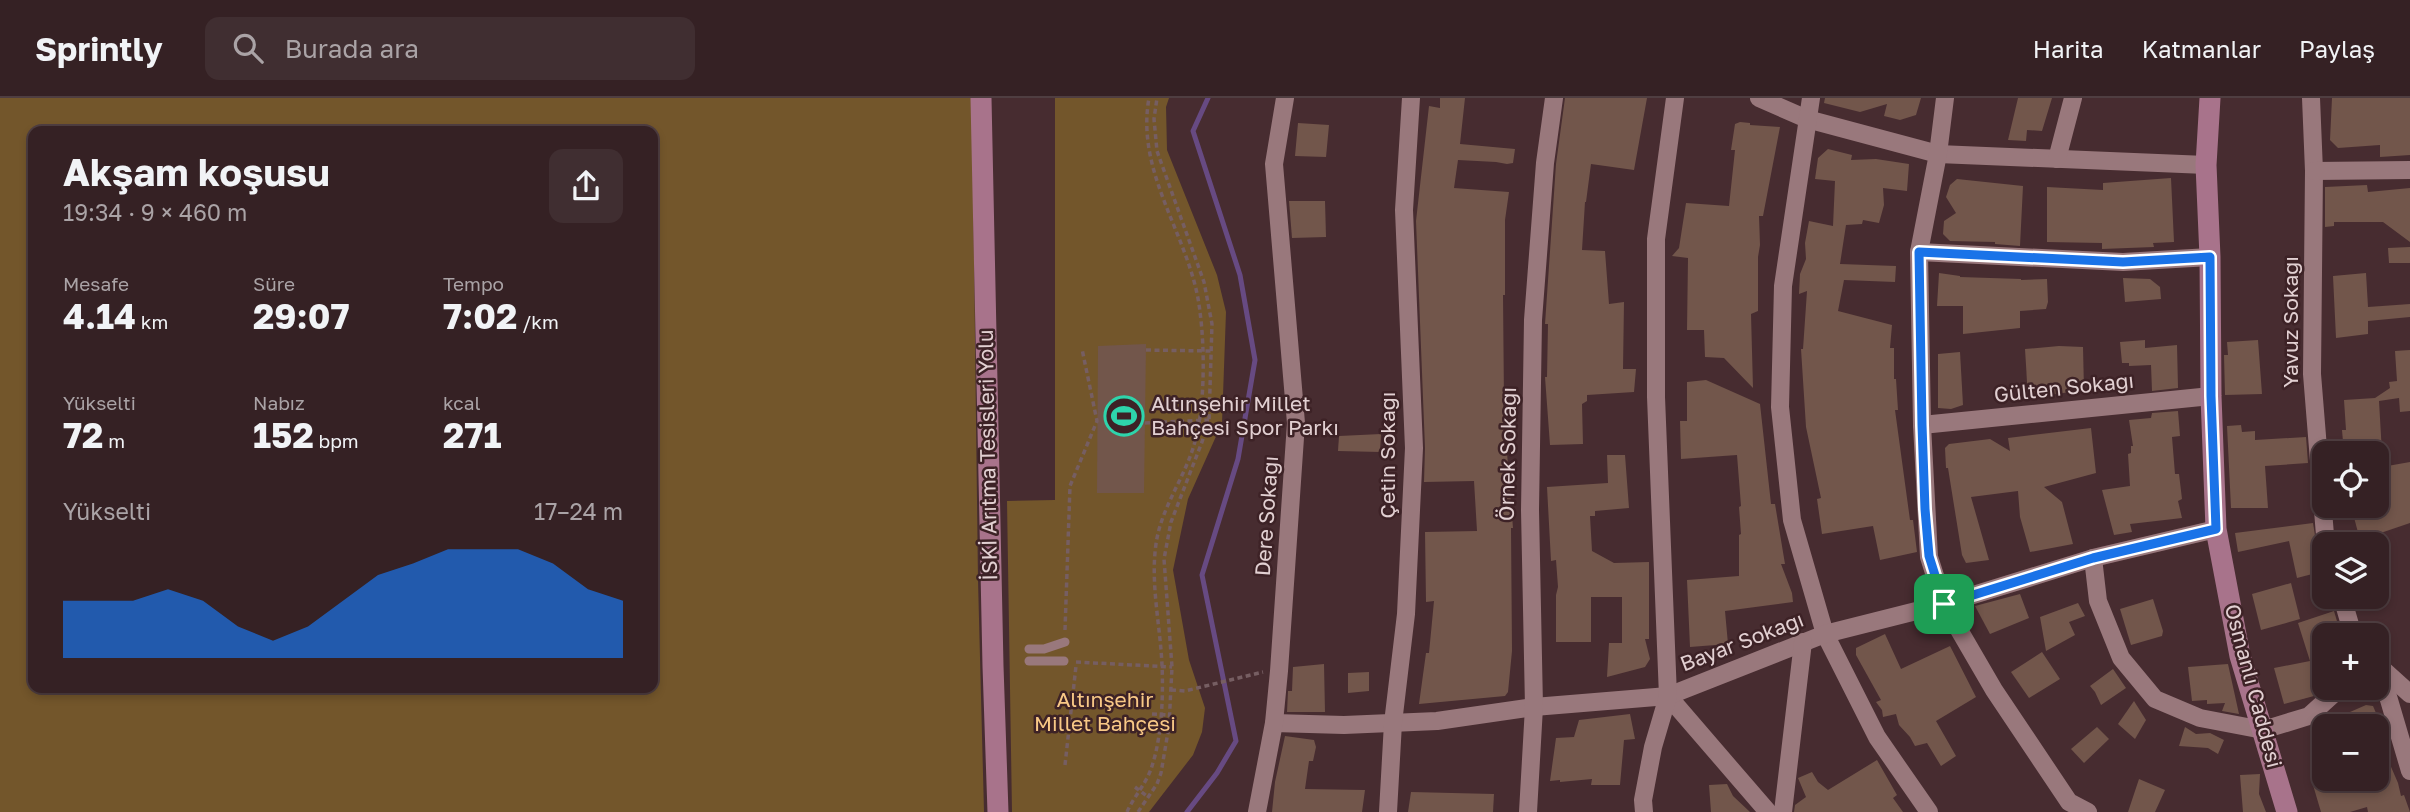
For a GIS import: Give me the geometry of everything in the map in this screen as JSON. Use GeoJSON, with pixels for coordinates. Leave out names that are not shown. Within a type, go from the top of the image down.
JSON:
{"type":"FeatureCollection","features":[{"type":"Feature","properties":{"kind":"main road","name":"İSKİ Arıtma Tesisleri Yolu"},"geometry":{"type":"LineString","coordinates":[[981,98],[998,812]]}},
{"type":"Feature","properties":{"kind":"main road","name":"Osmanlı Caddesi"},"geometry":{"type":"LineString","coordinates":[[2210,98],[2206,165],[2216,529],[2240,656],[2287,812]]}},
{"type":"Feature","properties":{"kind":"street","name":"Dere Sokağı"},"geometry":{"type":"LineString","coordinates":[[1257,812],[1274,723],[1296,423],[1274,164],[1285,98]]}},
{"type":"Feature","properties":{"kind":"street","name":"Çetin Sokağı"},"geometry":{"type":"LineString","coordinates":[[1388,812],[1393,723],[1406,614],[1413,448],[1404,210],[1410,98]]}},
{"type":"Feature","properties":{"kind":"street","name":"Örnek Sokağı"},"geometry":{"type":"LineString","coordinates":[[1528,812],[1534,707],[1530,510],[1533,320],[1545,163],[1554,98]]}},
{"type":"Feature","properties":{"kind":"street"},"geometry":{"type":"LineString","coordinates":[[1644,812],[1643,800],[1653,747],[1668,696],[1656,397],[1656,239],[1675,98]]}},
{"type":"Feature","properties":{"kind":"street"},"geometry":{"type":"LineString","coordinates":[[1759,98],[1807,119],[1938,154],[2206,165]]}},
{"type":"Feature","properties":{"kind":"street"},"geometry":{"type":"LineString","coordinates":[[1811,98],[1783,286],[1780,407],[1792,520],[1825,634],[1877,737],[1929,812]]}},
{"type":"Feature","properties":{"kind":"street"},"geometry":{"type":"LineString","coordinates":[[1945,98],[1938,154],[1919,252],[1922,425],[1929,556],[1944,604],[1994,690],[2074,807],[2088,812]]}},
{"type":"Feature","properties":{"kind":"street"},"geometry":{"type":"LineString","coordinates":[[2057,159],[2073,98]]}},
{"type":"Feature","properties":{"kind":"street","name":"Yavuz Sokağı"},"geometry":{"type":"LineString","coordinates":[[2311,98],[2314,171],[2312,374],[2325,532]]}},
{"type":"Feature","properties":{"kind":"street"},"geometry":{"type":"LineString","coordinates":[[2314,171],[2410,170]]}},
{"type":"Feature","properties":{"kind":"street"},"geometry":{"type":"LineString","coordinates":[[1919,252],[2123,262],[2210,257]]}},
{"type":"Feature","properties":{"kind":"street","name":"Gülten Sokağı"},"geometry":{"type":"LineString","coordinates":[[1922,425],[2211,396]]}},
{"type":"Feature","properties":{"kind":"street","name":"Bayar Sokağı"},"geometry":{"type":"LineString","coordinates":[[1274,723],[1344,725],[1437,721],[1534,707],[1668,696],[1825,634],[1944,604],[2093,558],[2216,529]]}},
{"type":"Feature","properties":{"kind":"street"},"geometry":{"type":"LineString","coordinates":[[2093,558],[2098,601],[2121,659],[2155,699],[2200,718],[2263,730],[2309,716],[2327,700]]}},
{"type":"Feature","properties":{"kind":"street"},"geometry":{"type":"LineString","coordinates":[[1783,812],[1803,642]]}},
{"type":"Feature","properties":{"kind":"street"},"geometry":{"type":"LineString","coordinates":[[2389,675],[2410,694]]}},
{"type":"Feature","properties":{"kind":"street"},"geometry":{"type":"LineString","coordinates":[[1668,696],[1768,812]]}},
{"type":"Feature","properties":{"kind":"street"},"geometry":{"type":"LineString","coordinates":[[2389,700],[2410,771]]}},
{"type":"Feature","properties":{"kind":"lane"},"geometry":{"type":"LineString","coordinates":[[1029,649],[1065,642]]}},
{"type":"Feature","properties":{"kind":"lane"},"geometry":{"type":"LineString","coordinates":[[1029,661],[1064,661]]}},
{"type":"Feature","properties":{"kind":"path"},"geometry":{"type":"LineString","coordinates":[[1127,812],[1154,763],[1162,667],[1156,604],[1156,545],[1168,504],[1194,445],[1199,420],[1202,350],[1197,291],[1151,166],[1146,128],[1149,98]]}},
{"type":"Feature","properties":{"kind":"path"},"geometry":{"type":"LineString","coordinates":[[1139,812],[1161,773],[1169,715],[1172,667],[1164,578],[1166,539],[1209,420],[1212,351],[1212,324],[1204,282],[1157,151],[1154,118],[1157,98]]}},
{"type":"Feature","properties":{"kind":"path"},"geometry":{"type":"LineString","coordinates":[[1065,642],[1070,486],[1097,421],[1082,349]]}},
{"type":"Feature","properties":{"kind":"path"},"geometry":{"type":"LineString","coordinates":[[1146,350],[1212,351]]}},
{"type":"Feature","properties":{"kind":"path"},"geometry":{"type":"LineString","coordinates":[[1145,423],[1209,420]]}},
{"type":"Feature","properties":{"kind":"path"},"geometry":{"type":"LineString","coordinates":[[1064,661],[1172,667]]}},
{"type":"Feature","properties":{"kind":"path"},"geometry":{"type":"LineString","coordinates":[[1065,765],[1077,662]]}},
{"type":"Feature","properties":{"kind":"path"},"geometry":{"type":"LineString","coordinates":[[1171,690],[1179,692],[1254,673]]}},
{"type":"Feature","properties":{"kind":"path"},"geometry":{"type":"LineString","coordinates":[[1152,713],[1169,715]]}},
{"type":"Feature","properties":{"kind":"path"},"geometry":{"type":"LineString","coordinates":[[1135,787],[1149,797]]}},
{"type":"Feature","properties":{"kind":"green space"},"geometry":{"type":"Polygon","coordinates":[[[0,98],[972,98],[978,580],[984,812],[0,812],[0,98]]]}},
{"type":"Feature","properties":{"kind":"green space","name":"Altınşehir Millet Bahçesi"},"geometry":{"type":"Polygon","coordinates":[[[1055,98],[1169,98],[1166,107],[1167,150],[1217,275],[1226,312],[1222,423],[1188,499],[1173,570],[1189,660],[1205,708],[1202,732],[1193,755],[1149,812],[1012,812],[1007,501],[1055,500],[1055,98]]]}},
{"type":"Feature","properties":{"kind":"building"},"geometry":{"type":"Polygon","coordinates":[[[1440,98],[1465,98],[1460,144],[1515,149],[1513,163],[1458,160],[1454,188],[1509,192],[1505,220],[1503,402],[1513,528],[1512,651],[1508,692],[1505,696],[1419,704],[1426,653],[1429,653],[1434,601],[1426,602],[1425,532],[1477,531],[1474,481],[1424,482],[1416,221],[1429,106],[1440,108],[1440,98]]]}},
{"type":"Feature","properties":{"kind":"building"},"geometry":{"type":"Polygon","coordinates":[[[1565,98],[1647,98],[1634,170],[1591,164],[1582,250],[1605,251],[1609,304],[1624,302],[1623,369],[1636,369],[1634,392],[1587,395],[1587,401],[1582,404],[1583,444],[1550,445],[1545,377],[1548,324],[1545,324],[1556,164],[1565,98]]]}},
{"type":"Feature","properties":{"kind":"building"},"geometry":{"type":"Polygon","coordinates":[[[1825,98],[1921,98],[1916,115],[1900,120],[1884,116],[1887,104],[1860,112],[1824,103],[1825,98]]]}},
{"type":"Feature","properties":{"kind":"building"},"geometry":{"type":"Polygon","coordinates":[[[2018,98],[2052,98],[2042,131],[2027,130],[2026,141],[2008,140],[2018,98]]]}},
{"type":"Feature","properties":{"kind":"building"},"geometry":{"type":"Polygon","coordinates":[[[2332,98],[2410,98],[2410,155],[2380,157],[2380,145],[2338,148],[2330,140],[2332,98]]]}},
{"type":"Feature","properties":{"kind":"building"},"geometry":{"type":"Polygon","coordinates":[[[1740,122],[1780,127],[1763,216],[1759,216],[1758,311],[1751,314],[1753,388],[1724,358],[1705,357],[1704,330],[1687,330],[1688,258],[1672,256],[1679,248],[1686,203],[1729,206],[1735,150],[1731,150],[1735,124],[1740,122]]]}},
{"type":"Feature","properties":{"kind":"building"},"geometry":{"type":"Polygon","coordinates":[[[1298,123],[1329,125],[1326,157],[1295,156],[1298,123]]]}},
{"type":"Feature","properties":{"kind":"building"},"geometry":{"type":"Polygon","coordinates":[[[1828,149],[1852,155],[1851,160],[1876,159],[1909,164],[1907,191],[1883,188],[1884,205],[1879,223],[1863,220],[1862,224],[1846,225],[1840,264],[1896,266],[1895,282],[1844,280],[1838,311],[1892,325],[1890,348],[1894,348],[1898,410],[1895,410],[1917,552],[1880,560],[1873,526],[1822,534],[1817,499],[1821,498],[1806,427],[1801,349],[1807,291],[1799,294],[1800,274],[1806,259],[1805,243],[1809,221],[1833,226],[1835,181],[1815,179],[1818,158],[1828,149]]]}},
{"type":"Feature","properties":{"kind":"building"},"geometry":{"type":"Polygon","coordinates":[[[2171,178],[2174,242],[2153,243],[2154,247],[2102,249],[2102,243],[2047,242],[2047,187],[2103,190],[2103,183],[2171,178]]]}},
{"type":"Feature","properties":{"kind":"building"},"geometry":{"type":"Polygon","coordinates":[[[1957,179],[2023,186],[2020,246],[1995,242],[1950,241],[1943,234],[1944,221],[1956,213],[1946,197],[1950,185],[1957,179]]]}},
{"type":"Feature","properties":{"kind":"building"},"geometry":{"type":"Polygon","coordinates":[[[2367,185],[2368,192],[2410,188],[2410,242],[2383,222],[2334,222],[2334,226],[2325,227],[2325,187],[2367,185]]]}},
{"type":"Feature","properties":{"kind":"building"},"geometry":{"type":"Polygon","coordinates":[[[1289,201],[1325,201],[1326,237],[1292,238],[1289,201]]]}},
{"type":"Feature","properties":{"kind":"building"},"geometry":{"type":"Polygon","coordinates":[[[2410,247],[2410,263],[2389,263],[2388,248],[2410,247]]]}},
{"type":"Feature","properties":{"kind":"building"},"geometry":{"type":"Polygon","coordinates":[[[1939,273],[1960,277],[2047,279],[2046,309],[2020,311],[2020,328],[1963,334],[1963,306],[1937,306],[1939,273]]]}},
{"type":"Feature","properties":{"kind":"building"},"geometry":{"type":"Polygon","coordinates":[[[2366,273],[2368,307],[2410,304],[2410,317],[2368,321],[2368,334],[2336,338],[2333,276],[2366,273]]]}},
{"type":"Feature","properties":{"kind":"building"},"geometry":{"type":"Polygon","coordinates":[[[2123,278],[2150,279],[2160,287],[2161,299],[2125,302],[2123,278]]]}},
{"type":"Feature","properties":{"kind":"building"},"geometry":{"type":"Polygon","coordinates":[[[2145,340],[2145,348],[2177,345],[2178,388],[2152,391],[2151,365],[2129,366],[2129,363],[2122,363],[2120,342],[2145,340]]]}},
{"type":"Feature","properties":{"kind":"building"},"geometry":{"type":"Polygon","coordinates":[[[2258,340],[2262,394],[2225,395],[2224,355],[2228,355],[2227,342],[2258,340]]]}},
{"type":"Feature","properties":{"kind":"building"},"geometry":{"type":"Polygon","coordinates":[[[1146,344],[1144,493],[1097,493],[1098,346],[1146,344]]]}},
{"type":"Feature","properties":{"kind":"building"},"geometry":{"type":"Polygon","coordinates":[[[2083,347],[2084,390],[2028,398],[2025,349],[2083,347]]]}},
{"type":"Feature","properties":{"kind":"building"},"geometry":{"type":"Polygon","coordinates":[[[2410,350],[2410,411],[2400,412],[2399,398],[2379,401],[2381,441],[2343,441],[2342,430],[2346,430],[2344,400],[2375,398],[2390,388],[2389,382],[2397,381],[2395,351],[2410,350]]]}},
{"type":"Feature","properties":{"kind":"building"},"geometry":{"type":"Polygon","coordinates":[[[1960,352],[1963,405],[1951,409],[1938,408],[1938,354],[1960,352]]]}},
{"type":"Feature","properties":{"kind":"building"},"geometry":{"type":"Polygon","coordinates":[[[1706,380],[1760,404],[1771,504],[1775,504],[1785,564],[1781,564],[1793,602],[1725,611],[1728,644],[1690,647],[1687,580],[1739,576],[1741,506],[1737,455],[1681,459],[1680,421],[1687,421],[1687,382],[1706,380]]]}},
{"type":"Feature","properties":{"kind":"building"},"geometry":{"type":"Polygon","coordinates":[[[2178,411],[2180,436],[2172,437],[2175,474],[2179,474],[2182,499],[2178,501],[2182,518],[2130,524],[2132,532],[2114,535],[2102,490],[2130,486],[2128,454],[2133,446],[2129,420],[2151,418],[2152,413],[2178,411]]]}},
{"type":"Feature","properties":{"kind":"building"},"geometry":{"type":"Polygon","coordinates":[[[2241,425],[2242,432],[2255,431],[2255,440],[2306,437],[2308,463],[2265,466],[2268,508],[2231,508],[2227,426],[2241,425]]]}},
{"type":"Feature","properties":{"kind":"building"},"geometry":{"type":"Polygon","coordinates":[[[2091,428],[2096,473],[2044,487],[2062,502],[2073,544],[2030,552],[2020,517],[2018,491],[1971,497],[1989,560],[1966,563],[1962,555],[1946,468],[1945,448],[1949,444],[1990,439],[2010,451],[2008,438],[2091,428]]]}},
{"type":"Feature","properties":{"kind":"building"},"geometry":{"type":"Polygon","coordinates":[[[1381,434],[1380,452],[1338,451],[1339,436],[1381,434]]]}},
{"type":"Feature","properties":{"kind":"building"},"geometry":{"type":"Polygon","coordinates":[[[1607,455],[1625,455],[1629,508],[1595,511],[1595,516],[1590,516],[1592,551],[1614,563],[1649,562],[1649,639],[1645,639],[1650,659],[1645,667],[1607,677],[1609,643],[1622,643],[1622,597],[1591,597],[1591,642],[1556,642],[1558,587],[1556,560],[1551,561],[1547,487],[1608,483],[1607,455]]]}},
{"type":"Feature","properties":{"kind":"building"},"geometry":{"type":"Polygon","coordinates":[[[2410,462],[2410,523],[2384,532],[2358,532],[2354,518],[2389,518],[2389,466],[2410,462]]]}},
{"type":"Feature","properties":{"kind":"building"},"geometry":{"type":"Polygon","coordinates":[[[2313,523],[2312,574],[2297,578],[2289,541],[2238,552],[2235,533],[2313,523]]]}},
{"type":"Feature","properties":{"kind":"building"},"geometry":{"type":"Polygon","coordinates":[[[2291,583],[2300,619],[2261,630],[2252,594],[2291,583]]]}},
{"type":"Feature","properties":{"kind":"building"},"geometry":{"type":"Polygon","coordinates":[[[2020,594],[2029,618],[1990,634],[1975,606],[2020,594]]]}},
{"type":"Feature","properties":{"kind":"building"},"geometry":{"type":"Polygon","coordinates":[[[2153,599],[2163,631],[2162,636],[2131,645],[2120,609],[2153,599]]]}},
{"type":"Feature","properties":{"kind":"building"},"geometry":{"type":"Polygon","coordinates":[[[2078,603],[2085,616],[2069,622],[2075,635],[2046,651],[2040,617],[2078,603]]]}},
{"type":"Feature","properties":{"kind":"building"},"geometry":{"type":"Polygon","coordinates":[[[2334,611],[2338,623],[2312,623],[2312,697],[2284,704],[2274,668],[2310,661],[2298,623],[2334,611]]]}},
{"type":"Feature","properties":{"kind":"building"},"geometry":{"type":"Polygon","coordinates":[[[1885,634],[1901,669],[1950,646],[1976,697],[1936,721],[1956,756],[1941,766],[1927,743],[1915,746],[1899,725],[1896,714],[1883,717],[1876,702],[1881,700],[1856,655],[1856,648],[1885,634]]]}},
{"type":"Feature","properties":{"kind":"building"},"geometry":{"type":"Polygon","coordinates":[[[2042,652],[2060,679],[2029,698],[2011,672],[2042,652]]]}},
{"type":"Feature","properties":{"kind":"building"},"geometry":{"type":"Polygon","coordinates":[[[1324,664],[1325,712],[1287,712],[1288,691],[1292,691],[1293,667],[1324,664]]]}},
{"type":"Feature","properties":{"kind":"building"},"geometry":{"type":"Polygon","coordinates":[[[2228,664],[2239,714],[2222,711],[2225,703],[2192,701],[2188,667],[2228,664]]]}},
{"type":"Feature","properties":{"kind":"building"},"geometry":{"type":"Polygon","coordinates":[[[2113,669],[2126,688],[2101,705],[2090,686],[2113,669]]]}},
{"type":"Feature","properties":{"kind":"building"},"geometry":{"type":"Polygon","coordinates":[[[1369,672],[1369,691],[1348,693],[1348,673],[1369,672]]]}},
{"type":"Feature","properties":{"kind":"building"},"geometry":{"type":"Polygon","coordinates":[[[2134,701],[2146,720],[2135,739],[2118,724],[2134,701]]]}},
{"type":"Feature","properties":{"kind":"building"},"geometry":{"type":"Polygon","coordinates":[[[2366,705],[2373,706],[2376,714],[2345,714],[2366,705]]]}},
{"type":"Feature","properties":{"kind":"building"},"geometry":{"type":"Polygon","coordinates":[[[1630,714],[1635,739],[1624,740],[1620,785],[1591,785],[1592,779],[1550,781],[1556,738],[1574,737],[1579,720],[1630,714]]]}},
{"type":"Feature","properties":{"kind":"building"},"geometry":{"type":"Polygon","coordinates":[[[2097,727],[2109,739],[2084,763],[2071,749],[2097,727]]]}},
{"type":"Feature","properties":{"kind":"building"},"geometry":{"type":"Polygon","coordinates":[[[2185,727],[2196,734],[2210,733],[2224,740],[2218,754],[2208,748],[2179,746],[2185,727]]]}},
{"type":"Feature","properties":{"kind":"building"},"geometry":{"type":"Polygon","coordinates":[[[1285,736],[1314,740],[1316,747],[1313,761],[1309,761],[1305,789],[1365,790],[1362,812],[1272,812],[1275,782],[1285,736]]]}},
{"type":"Feature","properties":{"kind":"building"},"geometry":{"type":"Polygon","coordinates":[[[1877,760],[1897,795],[1893,798],[1903,812],[1794,812],[1795,805],[1806,797],[1798,778],[1812,772],[1818,782],[1828,790],[1877,760]]]}},
{"type":"Feature","properties":{"kind":"building"},"geometry":{"type":"Polygon","coordinates":[[[2389,762],[2410,812],[2368,812],[2367,807],[2350,812],[2321,812],[2315,791],[2389,791],[2389,762]]]}},
{"type":"Feature","properties":{"kind":"building"},"geometry":{"type":"Polygon","coordinates":[[[2260,774],[2259,794],[2266,812],[2243,812],[2240,775],[2260,774]]]}},
{"type":"Feature","properties":{"kind":"building"},"geometry":{"type":"Polygon","coordinates":[[[2139,779],[2165,790],[2155,812],[2128,812],[2139,779]]]}},
{"type":"Feature","properties":{"kind":"building"},"geometry":{"type":"Polygon","coordinates":[[[1727,784],[1733,796],[1750,812],[1711,812],[1709,785],[1727,784]]]}},
{"type":"Feature","properties":{"kind":"building"},"geometry":{"type":"Polygon","coordinates":[[[1411,792],[1494,794],[1493,812],[1408,812],[1411,792]]]}},
{"type":"Feature","properties":{"kind":"waterway"},"geometry":{"type":"LineString","coordinates":[[1187,812],[1217,773],[1236,741],[1202,575],[1238,459],[1255,360],[1240,275],[1193,131],[1208,98]]}},
{"type":"Feature","properties":{"kind":"place","name":"Altınşehir Millet Bahçesi Spor Parkı"},"geometry":{"type":"Point","coordinates":[1124,416]}},
{"type":"Feature","properties":{"kind":"route"},"geometry":{"type":"LineString","coordinates":[[1919,252],[2123,262],[2210,257],[2216,529],[2093,558],[1944,604],[1929,556],[1925,509],[1919,252]]}}]}
